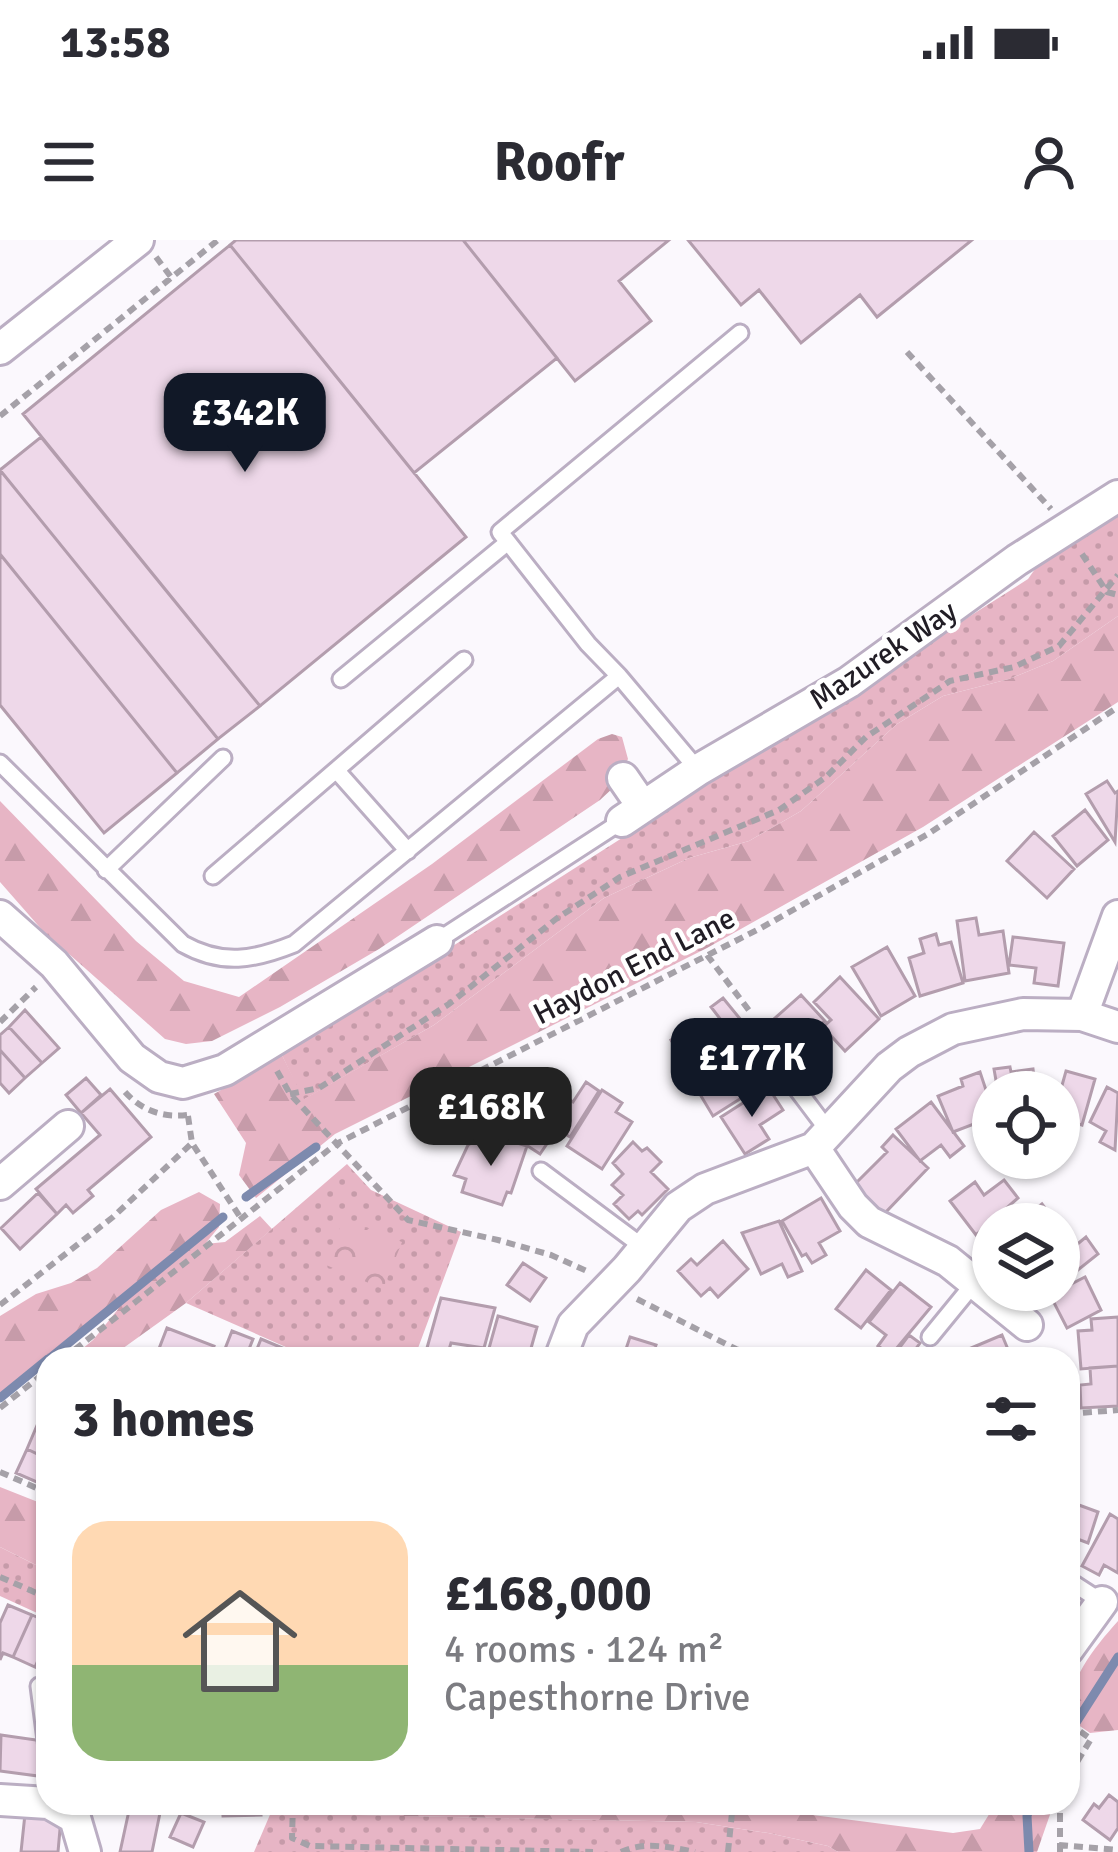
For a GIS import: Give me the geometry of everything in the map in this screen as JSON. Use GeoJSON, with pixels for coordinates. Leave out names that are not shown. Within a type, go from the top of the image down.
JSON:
{"type":"FeatureCollection","features":[{"type":"Feature","properties":{"kind":"street"},"geometry":{"type":"LineString","coordinates":[[0,349],[138,240]]}},
{"type":"Feature","properties":{"kind":"street","name":"Mazurek Way"},"geometry":{"type":"LineString","coordinates":[[632,814],[892,654],[1065,528],[1118,496]]}},
{"type":"Feature","properties":{"kind":"street"},"geometry":{"type":"LineString","coordinates":[[623,778],[632,814]]}},
{"type":"Feature","properties":{"kind":"street","name":"Mazurek Way"},"geometry":{"type":"LineString","coordinates":[[0,916],[54,964],[123,1049],[150,1072],[177,1082],[202,1080],[225,1070],[403,948],[437,941]]}},
{"type":"Feature","properties":{"kind":"street"},"geometry":{"type":"LineString","coordinates":[[1082,1015],[1118,916]]}},
{"type":"Feature","properties":{"kind":"street"},"geometry":{"type":"LineString","coordinates":[[565,1347],[573,1325],[678,1207],[705,1189],[822,1141],[889,1067],[932,1038],[998,1017],[1082,1015],[1118,1027]]}},
{"type":"Feature","properties":{"kind":"street"},"geometry":{"type":"LineString","coordinates":[[4,1172],[68,1126]]}},
{"type":"Feature","properties":{"kind":"street"},"geometry":{"type":"LineString","coordinates":[[822,1141],[853,1206],[869,1222],[922,1246],[972,1280]]}},
{"type":"Feature","properties":{"kind":"street"},"geometry":{"type":"LineString","coordinates":[[1010,1311],[1027,1325]]}},
{"type":"Feature","properties":{"kind":"street"},"geometry":{"type":"LineString","coordinates":[[1080,1632],[1102,1602]]}},
{"type":"Feature","properties":{"kind":"street"},"geometry":{"type":"LineString","coordinates":[[0,1800],[36,1803]]}},
{"type":"Feature","properties":{"kind":"street"},"geometry":{"type":"LineString","coordinates":[[67,1815],[86,1852]]}},
{"type":"Feature","properties":{"kind":"lane"},"geometry":{"type":"LineString","coordinates":[[698,770],[588,644],[500,532],[740,333]]}},
{"type":"Feature","properties":{"kind":"lane"},"geometry":{"type":"LineString","coordinates":[[341,679],[508,542]]}},
{"type":"Feature","properties":{"kind":"lane"},"geometry":{"type":"LineString","coordinates":[[213,876],[464,660]]}},
{"type":"Feature","properties":{"kind":"lane"},"geometry":{"type":"LineString","coordinates":[[0,763],[183,944],[206,957],[239,960],[294,944],[619,676]]}},
{"type":"Feature","properties":{"kind":"lane"},"geometry":{"type":"LineString","coordinates":[[106,869],[223,758]]}},
{"type":"Feature","properties":{"kind":"lane"},"geometry":{"type":"LineString","coordinates":[[337,771],[408,851]]}},
{"type":"Feature","properties":{"kind":"lane","name":"Mazurek Way"},"geometry":{"type":"LineString","coordinates":[[437,941],[632,814]]}},
{"type":"Feature","properties":{"kind":"lane"},"geometry":{"type":"LineString","coordinates":[[746,1032],[784,1072],[822,1141]]}},
{"type":"Feature","properties":{"kind":"lane"},"geometry":{"type":"LineString","coordinates":[[541,1171],[644,1246]]}},
{"type":"Feature","properties":{"kind":"lane"},"geometry":{"type":"LineString","coordinates":[[931,1336],[972,1286]]}},
{"type":"Feature","properties":{"kind":"lane"},"geometry":{"type":"LineString","coordinates":[[1080,1588],[1102,1602]]}},
{"type":"Feature","properties":{"kind":"path"},"geometry":{"type":"LineString","coordinates":[[0,416],[218,240]]}},
{"type":"Feature","properties":{"kind":"path"},"geometry":{"type":"LineString","coordinates":[[907,352],[1024,477],[1107,592],[1118,596]]}},
{"type":"Feature","properties":{"kind":"path"},"geometry":{"type":"LineString","coordinates":[[290,1094],[320,1088],[449,1004],[556,919],[620,877],[779,810],[826,778],[866,737],[950,681],[1014,667],[1059,646],[1118,575]]}},
{"type":"Feature","properties":{"kind":"path","name":"Haydon End Lane"},"geometry":{"type":"LineString","coordinates":[[78,1347],[336,1144],[761,928],[928,834],[1118,707]]}},
{"type":"Feature","properties":{"kind":"path"},"geometry":{"type":"LineString","coordinates":[[0,1022],[39,983]]}},
{"type":"Feature","properties":{"kind":"path"},"geometry":{"type":"LineString","coordinates":[[275,1068],[290,1094],[408,1220],[551,1255],[739,1347]]}},
{"type":"Feature","properties":{"kind":"path"},"geometry":{"type":"LineString","coordinates":[[188,1116],[192,1143],[242,1220]]}},
{"type":"Feature","properties":{"kind":"path"},"geometry":{"type":"LineString","coordinates":[[0,1305],[113,1217],[192,1143]]}},
{"type":"Feature","properties":{"kind":"path"},"geometry":{"type":"LineString","coordinates":[[0,1408],[36,1380]]}},
{"type":"Feature","properties":{"kind":"path"},"geometry":{"type":"LineString","coordinates":[[1080,1413],[1118,1410]]}},
{"type":"Feature","properties":{"kind":"path"},"geometry":{"type":"LineString","coordinates":[[0,1472],[36,1488]]}},
{"type":"Feature","properties":{"kind":"path"},"geometry":{"type":"LineString","coordinates":[[0,1577],[36,1593]]}},
{"type":"Feature","properties":{"kind":"path"},"geometry":{"type":"LineString","coordinates":[[1080,1731],[1091,1739],[1080,1757]]}},
{"type":"Feature","properties":{"kind":"path"},"geometry":{"type":"LineString","coordinates":[[293,1815],[292,1838],[310,1846],[593,1852]]}},
{"type":"Feature","properties":{"kind":"path"},"geometry":{"type":"LineString","coordinates":[[728,1852],[732,1815]]}},
{"type":"Feature","properties":{"kind":"path"},"geometry":{"type":"LineString","coordinates":[[1060,1815],[1060,1848],[1118,1850]]}},
{"type":"Feature","properties":{"kind":"path"},"geometry":{"type":"LineString","coordinates":[[621,1852],[657,1845],[695,1852]]}},
{"type":"Feature","properties":{"kind":"green space"},"geometry":{"type":"Polygon","coordinates":[[[1118,513],[1118,616],[1053,661],[1009,679],[943,696],[897,724],[801,811],[749,841],[689,858],[604,898],[434,1025],[303,1100],[282,1055],[1028,579],[1045,555],[1118,513]]]}},
{"type":"Feature","properties":{"kind":"green space"},"geometry":{"type":"Polygon","coordinates":[[[1118,616],[1118,702],[923,827],[707,948],[335,1134],[256,1198],[239,1175],[246,1143],[214,1094],[282,1055],[304,1099],[434,1025],[604,898],[689,858],[749,841],[801,811],[897,724],[943,696],[1009,679],[1053,661],[1118,616]]]}},
{"type":"Feature","properties":{"kind":"green space"},"geometry":{"type":"Polygon","coordinates":[[[612,734],[622,737],[628,759],[614,787],[600,800],[379,949],[212,1041],[186,1044],[165,1039],[43,931],[0,882],[0,801],[136,941],[184,981],[239,997],[432,864],[598,739],[612,734]]]}},
{"type":"Feature","properties":{"kind":"green space"},"geometry":{"type":"Polygon","coordinates":[[[347,1164],[371,1190],[461,1232],[418,1347],[286,1347],[186,1303],[347,1164]]]}},
{"type":"Feature","properties":{"kind":"green space"},"geometry":{"type":"Polygon","coordinates":[[[199,1192],[220,1204],[219,1227],[205,1244],[225,1242],[260,1216],[272,1229],[186,1303],[125,1347],[85,1347],[119,1308],[67,1347],[36,1347],[36,1370],[0,1397],[0,1316],[36,1294],[71,1283],[97,1268],[161,1210],[199,1192]]]}},
{"type":"Feature","properties":{"kind":"green space"},"geometry":{"type":"Polygon","coordinates":[[[343,1219],[402,1242],[383,1289],[326,1265],[343,1219]]]}},
{"type":"Feature","properties":{"kind":"green space"},"geometry":{"type":"Polygon","coordinates":[[[0,1487],[36,1501],[36,1565],[0,1547],[0,1487]]]}},
{"type":"Feature","properties":{"kind":"green space"},"geometry":{"type":"Polygon","coordinates":[[[0,1547],[36,1565],[36,1612],[0,1596],[0,1547]]]}},
{"type":"Feature","properties":{"kind":"green space"},"geometry":{"type":"Polygon","coordinates":[[[1118,1621],[1118,1730],[1090,1733],[1080,1726],[1080,1673],[1118,1621]]]}},
{"type":"Feature","properties":{"kind":"green space"},"geometry":{"type":"Polygon","coordinates":[[[270,1815],[360,1815],[696,1822],[768,1833],[838,1852],[254,1852],[270,1815]]]}},
{"type":"Feature","properties":{"kind":"green space"},"geometry":{"type":"Polygon","coordinates":[[[359,1815],[813,1815],[953,1833],[980,1829],[989,1815],[1050,1815],[1037,1852],[838,1852],[768,1833],[696,1822],[359,1815]]]}},
{"type":"Feature","properties":{"kind":"building"},"geometry":{"type":"Polygon","coordinates":[[[236,240],[463,240],[557,358],[414,473],[230,245],[236,240]]]}},
{"type":"Feature","properties":{"kind":"building"},"geometry":{"type":"Polygon","coordinates":[[[463,240],[669,240],[619,281],[651,321],[575,381],[463,240]]]}},
{"type":"Feature","properties":{"kind":"building"},"geometry":{"type":"Polygon","coordinates":[[[688,240],[972,240],[877,317],[860,295],[801,343],[759,290],[741,305],[688,240]]]}},
{"type":"Feature","properties":{"kind":"building"},"geometry":{"type":"Polygon","coordinates":[[[230,245],[466,537],[260,706],[23,414],[230,245]]]}},
{"type":"Feature","properties":{"kind":"building"},"geometry":{"type":"Polygon","coordinates":[[[41,437],[260,706],[218,739],[0,470],[41,437]]]}},
{"type":"Feature","properties":{"kind":"building"},"geometry":{"type":"Polygon","coordinates":[[[0,470],[218,739],[177,773],[0,554],[0,470]]]}},
{"type":"Feature","properties":{"kind":"building"},"geometry":{"type":"Polygon","coordinates":[[[0,554],[177,773],[104,833],[0,705],[0,554]]]}},
{"type":"Feature","properties":{"kind":"building"},"geometry":{"type":"Polygon","coordinates":[[[1107,781],[1118,791],[1115,842],[1086,794],[1107,781]]]}},
{"type":"Feature","properties":{"kind":"building"},"geometry":{"type":"Polygon","coordinates":[[[1085,810],[1108,840],[1077,866],[1053,836],[1085,810]]]}},
{"type":"Feature","properties":{"kind":"building"},"geometry":{"type":"Polygon","coordinates":[[[1034,832],[1074,869],[1047,898],[1007,861],[1034,832]]]}},
{"type":"Feature","properties":{"kind":"building"},"geometry":{"type":"Polygon","coordinates":[[[976,918],[979,935],[1003,931],[1009,973],[965,981],[957,921],[976,918]]]}},
{"type":"Feature","properties":{"kind":"building"},"geometry":{"type":"Polygon","coordinates":[[[936,934],[939,945],[951,942],[963,983],[920,996],[909,958],[924,953],[920,939],[936,934]]]}},
{"type":"Feature","properties":{"kind":"building"},"geometry":{"type":"Polygon","coordinates":[[[1013,937],[1064,943],[1058,986],[1034,983],[1036,968],[1009,965],[1013,937]]]}},
{"type":"Feature","properties":{"kind":"building"},"geometry":{"type":"Polygon","coordinates":[[[887,947],[915,996],[881,1016],[852,967],[887,947]]]}},
{"type":"Feature","properties":{"kind":"building"},"geometry":{"type":"Polygon","coordinates":[[[840,977],[879,1019],[845,1051],[823,1027],[831,1020],[814,1002],[840,977]]]}},
{"type":"Feature","properties":{"kind":"building"},"geometry":{"type":"Polygon","coordinates":[[[801,995],[825,1021],[819,1026],[826,1034],[808,1051],[800,1042],[789,1052],[766,1026],[801,995]]]}},
{"type":"Feature","properties":{"kind":"building"},"geometry":{"type":"Polygon","coordinates":[[[723,998],[741,1020],[728,1029],[711,1007],[723,998]]]}},
{"type":"Feature","properties":{"kind":"building"},"geometry":{"type":"Polygon","coordinates":[[[25,1010],[59,1048],[42,1063],[9,1027],[25,1010]]]}},
{"type":"Feature","properties":{"kind":"building"},"geometry":{"type":"Polygon","coordinates":[[[698,1023],[701,1028],[708,1024],[720,1044],[711,1050],[717,1060],[693,1076],[671,1040],[698,1023]]]}},
{"type":"Feature","properties":{"kind":"building"},"geometry":{"type":"Polygon","coordinates":[[[9,1027],[42,1063],[25,1078],[0,1050],[0,1035],[9,1027]]]}},
{"type":"Feature","properties":{"kind":"building"},"geometry":{"type":"Polygon","coordinates":[[[0,1050],[25,1078],[9,1093],[0,1083],[0,1050]]]}},
{"type":"Feature","properties":{"kind":"building"},"geometry":{"type":"Polygon","coordinates":[[[732,1055],[754,1090],[713,1116],[692,1081],[732,1055]]]}},
{"type":"Feature","properties":{"kind":"building"},"geometry":{"type":"Polygon","coordinates":[[[972,1075],[972,1125],[953,1132],[938,1096],[963,1086],[961,1079],[972,1075]]]}},
{"type":"Feature","properties":{"kind":"building"},"geometry":{"type":"Polygon","coordinates":[[[1080,1075],[1095,1079],[1080,1124],[1080,1075]]]}},
{"type":"Feature","properties":{"kind":"building"},"geometry":{"type":"Polygon","coordinates":[[[86,1078],[101,1095],[81,1113],[66,1095],[86,1078]]]}},
{"type":"Feature","properties":{"kind":"building"},"geometry":{"type":"Polygon","coordinates":[[[586,1082],[599,1091],[570,1137],[557,1129],[540,1154],[514,1137],[551,1087],[573,1102],[586,1082]]]}},
{"type":"Feature","properties":{"kind":"building"},"geometry":{"type":"Polygon","coordinates":[[[768,1087],[783,1110],[760,1125],[769,1139],[745,1154],[721,1117],[768,1087]]]}},
{"type":"Feature","properties":{"kind":"building"},"geometry":{"type":"Polygon","coordinates":[[[1107,1087],[1118,1093],[1115,1150],[1100,1142],[1106,1131],[1090,1122],[1107,1087]]]}},
{"type":"Feature","properties":{"kind":"building"},"geometry":{"type":"Polygon","coordinates":[[[110,1089],[151,1137],[88,1190],[93,1196],[73,1213],[66,1205],[57,1214],[36,1189],[100,1135],[81,1113],[110,1089]]]}},
{"type":"Feature","properties":{"kind":"building"},"geometry":{"type":"Polygon","coordinates":[[[602,1090],[622,1103],[616,1112],[632,1122],[602,1169],[567,1146],[602,1090]]]}},
{"type":"Feature","properties":{"kind":"building"},"geometry":{"type":"Polygon","coordinates":[[[931,1102],[964,1146],[950,1157],[941,1145],[920,1161],[896,1129],[931,1102]]]}},
{"type":"Feature","properties":{"kind":"building"},"geometry":{"type":"Polygon","coordinates":[[[893,1135],[928,1168],[883,1215],[853,1186],[887,1152],[882,1147],[893,1135]]]}},
{"type":"Feature","properties":{"kind":"building"},"geometry":{"type":"Polygon","coordinates":[[[494,1136],[527,1146],[511,1193],[507,1192],[502,1205],[462,1192],[466,1179],[454,1175],[468,1145],[473,1142],[490,1148],[494,1136]]]}},
{"type":"Feature","properties":{"kind":"building"},"geometry":{"type":"Polygon","coordinates":[[[633,1142],[661,1162],[651,1172],[668,1189],[642,1215],[638,1211],[629,1219],[614,1204],[623,1195],[612,1185],[623,1174],[613,1163],[633,1142]]]}},
{"type":"Feature","properties":{"kind":"building"},"geometry":{"type":"Polygon","coordinates":[[[1004,1180],[1018,1198],[1012,1203],[972,1203],[972,1230],[950,1201],[975,1182],[984,1195],[1004,1180]]]}},
{"type":"Feature","properties":{"kind":"building"},"geometry":{"type":"Polygon","coordinates":[[[38,1193],[57,1214],[20,1249],[1,1228],[38,1193]]]}},
{"type":"Feature","properties":{"kind":"building"},"geometry":{"type":"Polygon","coordinates":[[[821,1198],[840,1231],[819,1243],[826,1255],[812,1263],[806,1254],[802,1256],[782,1221],[821,1198]]]}},
{"type":"Feature","properties":{"kind":"building"},"geometry":{"type":"Polygon","coordinates":[[[779,1221],[802,1271],[788,1277],[782,1264],[761,1274],[742,1233],[779,1221]]]}},
{"type":"Feature","properties":{"kind":"building"},"geometry":{"type":"Polygon","coordinates":[[[1086,1237],[1098,1254],[1080,1268],[1080,1242],[1086,1237]]]}},
{"type":"Feature","properties":{"kind":"building"},"geometry":{"type":"Polygon","coordinates":[[[723,1241],[748,1269],[718,1297],[710,1288],[701,1296],[678,1271],[691,1259],[697,1265],[723,1241]]]}},
{"type":"Feature","properties":{"kind":"building"},"geometry":{"type":"Polygon","coordinates":[[[523,1263],[546,1278],[530,1301],[507,1285],[523,1263]]]}},
{"type":"Feature","properties":{"kind":"building"},"geometry":{"type":"Polygon","coordinates":[[[866,1270],[891,1290],[861,1328],[836,1309],[866,1270]]]}},
{"type":"Feature","properties":{"kind":"building"},"geometry":{"type":"Polygon","coordinates":[[[1085,1277],[1101,1310],[1067,1328],[1058,1311],[1080,1311],[1080,1280],[1085,1277]]]}},
{"type":"Feature","properties":{"kind":"building"},"geometry":{"type":"Polygon","coordinates":[[[900,1283],[931,1307],[898,1347],[878,1346],[886,1335],[869,1322],[900,1283]]]}},
{"type":"Feature","properties":{"kind":"building"},"geometry":{"type":"Polygon","coordinates":[[[441,1298],[495,1308],[484,1347],[451,1343],[450,1347],[427,1347],[441,1298]]]}},
{"type":"Feature","properties":{"kind":"building"},"geometry":{"type":"Polygon","coordinates":[[[498,1316],[537,1327],[531,1347],[489,1347],[498,1316]]]}},
{"type":"Feature","properties":{"kind":"building"},"geometry":{"type":"Polygon","coordinates":[[[1118,1317],[1118,1366],[1081,1369],[1078,1331],[1092,1330],[1091,1319],[1118,1317]]]}},
{"type":"Feature","properties":{"kind":"building"},"geometry":{"type":"Polygon","coordinates":[[[167,1328],[214,1346],[214,1347],[160,1347],[167,1328]]]}},
{"type":"Feature","properties":{"kind":"building"},"geometry":{"type":"Polygon","coordinates":[[[232,1331],[253,1339],[250,1347],[226,1347],[232,1331]]]}},
{"type":"Feature","properties":{"kind":"building"},"geometry":{"type":"Polygon","coordinates":[[[909,1335],[920,1343],[917,1347],[900,1347],[909,1335]]]}},
{"type":"Feature","properties":{"kind":"building"},"geometry":{"type":"Polygon","coordinates":[[[1002,1335],[1007,1347],[974,1347],[1002,1335]]]}},
{"type":"Feature","properties":{"kind":"building"},"geometry":{"type":"Polygon","coordinates":[[[630,1337],[656,1345],[655,1347],[627,1347],[630,1337]]]}},
{"type":"Feature","properties":{"kind":"building"},"geometry":{"type":"Polygon","coordinates":[[[1118,1366],[1118,1406],[1081,1408],[1080,1385],[1091,1384],[1090,1368],[1118,1366]]]}},
{"type":"Feature","properties":{"kind":"building"},"geometry":{"type":"Polygon","coordinates":[[[36,1428],[36,1453],[27,1449],[36,1428]]]}},
{"type":"Feature","properties":{"kind":"building"},"geometry":{"type":"Polygon","coordinates":[[[27,1449],[36,1453],[36,1482],[16,1473],[27,1449]]]}},
{"type":"Feature","properties":{"kind":"building"},"geometry":{"type":"Polygon","coordinates":[[[1080,1505],[1098,1512],[1088,1543],[1080,1540],[1080,1505]]]}},
{"type":"Feature","properties":{"kind":"building"},"geometry":{"type":"Polygon","coordinates":[[[1110,1514],[1118,1519],[1118,1573],[1104,1565],[1099,1575],[1082,1566],[1110,1514]]]}},
{"type":"Feature","properties":{"kind":"building"},"geometry":{"type":"Polygon","coordinates":[[[8,1605],[32,1615],[13,1657],[3,1653],[0,1660],[0,1623],[8,1605]]]}},
{"type":"Feature","properties":{"kind":"building"},"geometry":{"type":"Polygon","coordinates":[[[32,1615],[36,1617],[35,1667],[13,1657],[32,1615]]]}},
{"type":"Feature","properties":{"kind":"building"},"geometry":{"type":"Polygon","coordinates":[[[1,1735],[36,1740],[36,1776],[0,1771],[1,1735]]]}},
{"type":"Feature","properties":{"kind":"building"},"geometry":{"type":"Polygon","coordinates":[[[1109,1795],[1118,1802],[1118,1828],[1110,1840],[1083,1820],[1094,1804],[1099,1808],[1109,1795]]]}},
{"type":"Feature","properties":{"kind":"building"},"geometry":{"type":"Polygon","coordinates":[[[25,1814],[61,1818],[58,1852],[21,1852],[25,1814]]]}},
{"type":"Feature","properties":{"kind":"building"},"geometry":{"type":"Polygon","coordinates":[[[128,1815],[160,1815],[152,1852],[120,1852],[128,1815]]]}},
{"type":"Feature","properties":{"kind":"building"},"geometry":{"type":"Polygon","coordinates":[[[180,1815],[204,1822],[193,1847],[170,1837],[180,1815]]]}},
{"type":"Feature","properties":{"kind":"waterway"},"geometry":{"type":"LineString","coordinates":[[246,1197],[316,1147]]}},
{"type":"Feature","properties":{"kind":"waterway"},"geometry":{"type":"LineString","coordinates":[[64,1347],[223,1217]]}},
{"type":"Feature","properties":{"kind":"waterway"},"geometry":{"type":"LineString","coordinates":[[0,1398],[36,1369]]}},
{"type":"Feature","properties":{"kind":"waterway"},"geometry":{"type":"LineString","coordinates":[[1080,1716],[1118,1657]]}},
{"type":"Feature","properties":{"kind":"waterway"},"geometry":{"type":"LineString","coordinates":[[1027,1815],[1029,1852]]}}]}
